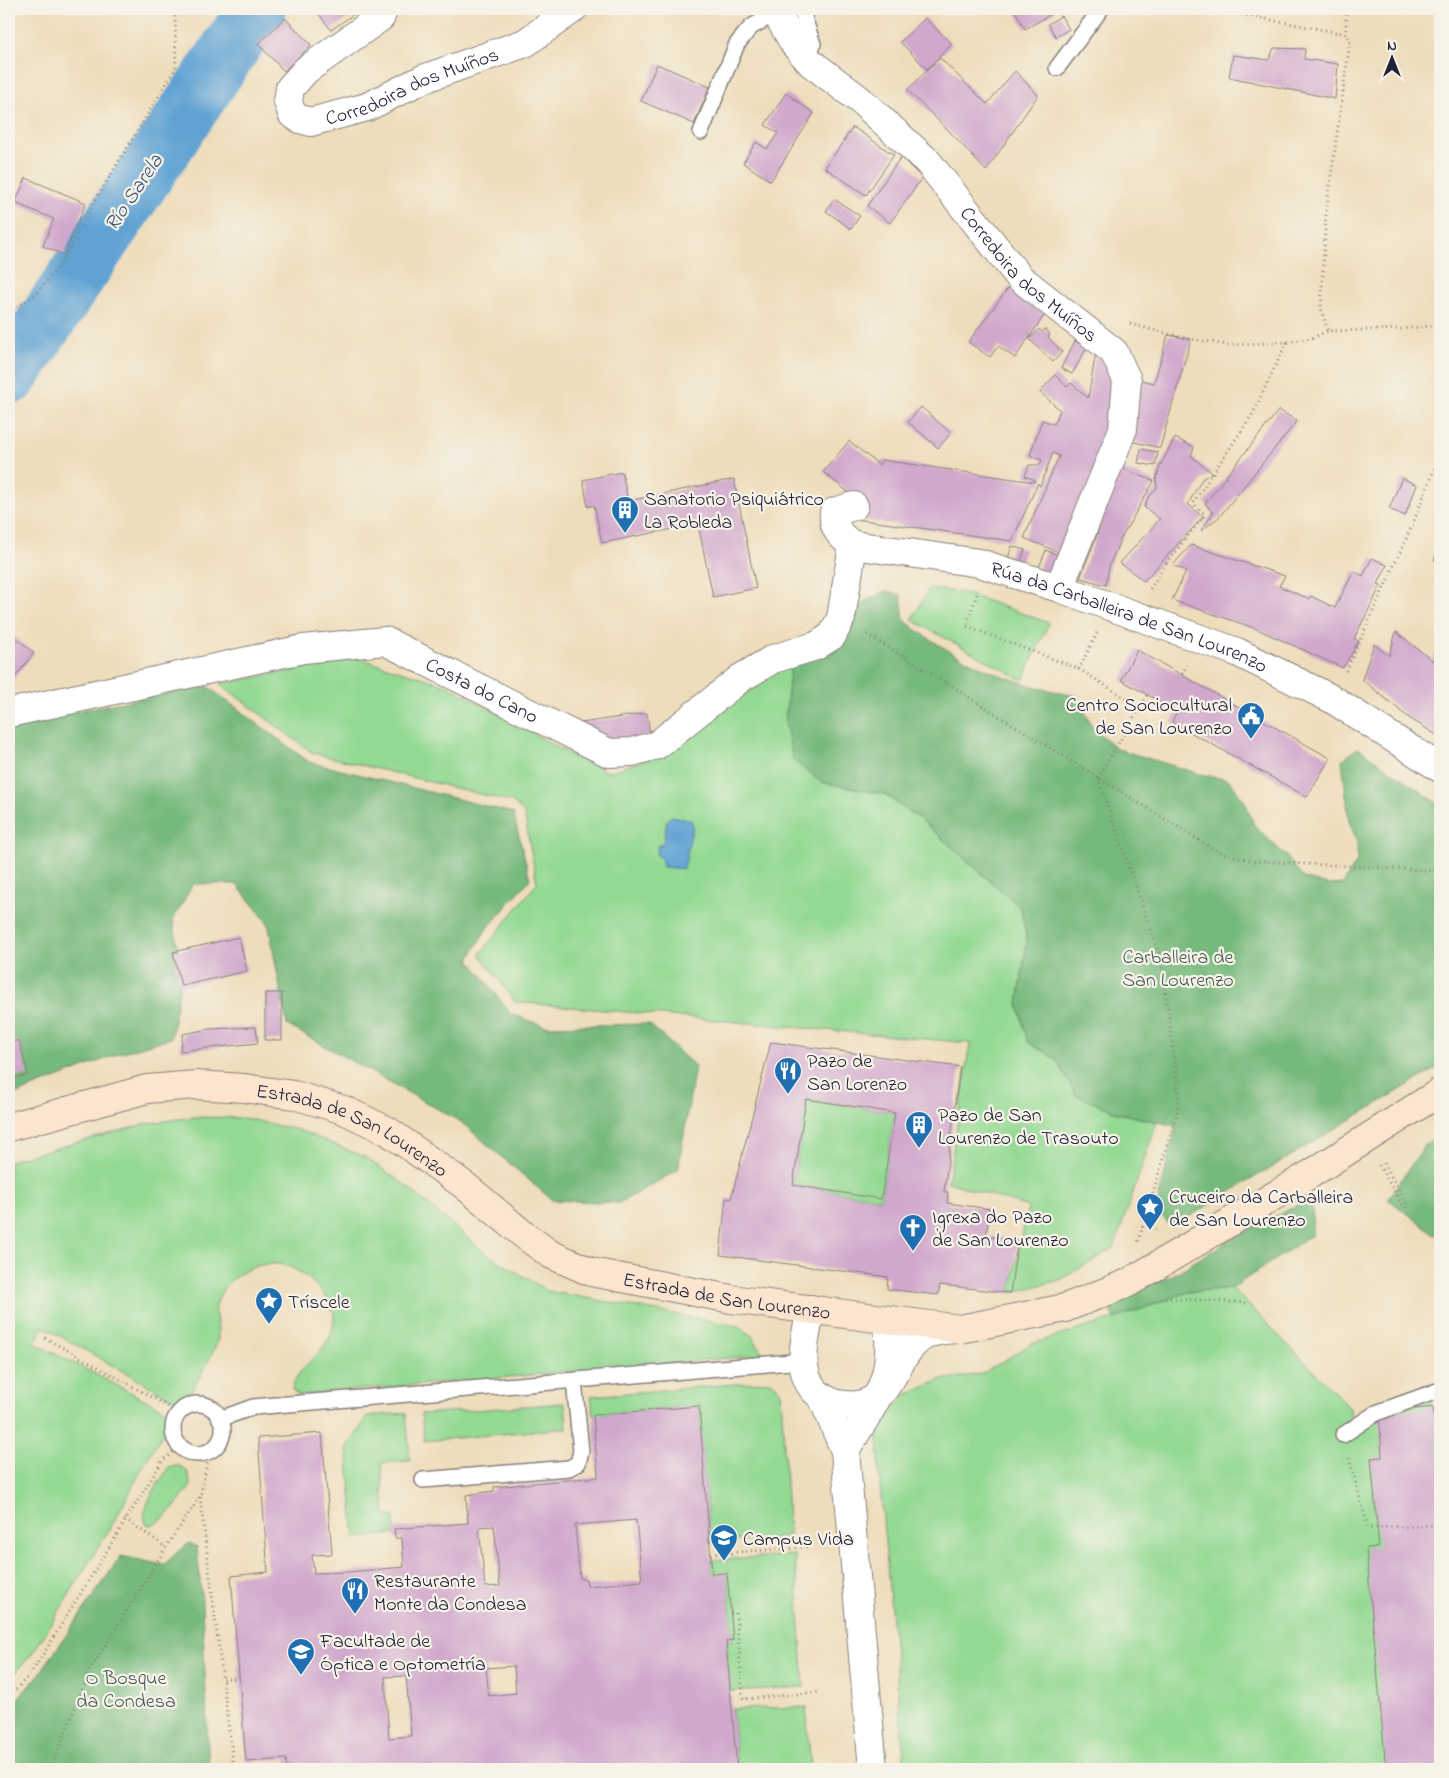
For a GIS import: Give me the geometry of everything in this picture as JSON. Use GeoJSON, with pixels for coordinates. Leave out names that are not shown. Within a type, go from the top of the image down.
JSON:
{"type":"FeatureCollection","features":[{"type":"Feature","properties":{"kind":"street","name":"Corredoira dos Muíños"},"geometry":{"type":"LineString","coordinates":[[381,17],[306,70],[290,88],[288,102],[292,114],[300,119],[311,122],[367,108],[423,79],[525,43],[573,9]]}},
{"type":"Feature","properties":{"kind":"street","name":"Corredoira dos Muíños"},"geometry":{"type":"LineString","coordinates":[[780,10],[795,45],[808,59],[860,100],[927,160],[1020,278],[1114,352],[1128,380],[1123,429],[1059,588]]}},
{"type":"Feature","properties":{"kind":"street"},"geometry":{"type":"LineString","coordinates":[[853,544],[843,538],[833,520],[834,512],[854,506]]}},
{"type":"Feature","properties":{"kind":"street","name":"Rúa da Carballeira de San Lourenzo"},"geometry":{"type":"LineString","coordinates":[[853,544],[979,563],[1059,588],[1237,652],[1332,699],[1440,768]]}},
{"type":"Feature","properties":{"kind":"street","name":"Costa do Cano"},"geometry":{"type":"LineString","coordinates":[[9,713],[303,649],[385,642],[610,753],[632,752],[657,745],[741,678],[773,659],[816,646],[832,636],[842,608],[853,544]]}},
{"type":"Feature","properties":{"kind":"street","name":"Estrada de San Lourenzo"},"geometry":{"type":"LineString","coordinates":[[9,1127],[148,1089],[205,1086],[244,1088],[294,1095],[344,1110],[388,1131],[464,1185],[524,1236],[550,1254],[591,1272],[731,1299],[960,1329],[1065,1308],[1128,1283],[1309,1175],[1440,1092]]}},
{"type":"Feature","properties":{"kind":"street"},"geometry":{"type":"LineString","coordinates":[[811,1309],[803,1361],[809,1382],[823,1399],[845,1451],[873,1769]]}},
{"type":"Feature","properties":{"kind":"street"},"geometry":{"type":"LineString","coordinates":[[823,1399],[837,1405],[852,1406],[867,1402],[880,1394],[890,1362],[891,1346],[887,1320]]}},
{"type":"Feature","properties":{"kind":"street"},"geometry":{"type":"LineString","coordinates":[[845,1451],[910,1348],[923,1336],[938,1331],[960,1329]]}},
{"type":"Feature","properties":{"kind":"lane"},"geometry":{"type":"LineString","coordinates":[[1057,68],[1101,9]]}},
{"type":"Feature","properties":{"kind":"lane"},"geometry":{"type":"LineString","coordinates":[[701,132],[737,44],[751,27],[780,10]]}},
{"type":"Feature","properties":{"kind":"lane"},"geometry":{"type":"LineString","coordinates":[[220,1419],[253,1407],[803,1361]]}},
{"type":"Feature","properties":{"kind":"lane"},"geometry":{"type":"LineString","coordinates":[[423,1480],[569,1468],[578,1463],[581,1451],[574,1381]]}},
{"type":"Feature","properties":{"kind":"lane"},"geometry":{"type":"LineString","coordinates":[[1343,1435],[1376,1413],[1440,1390]]}},
{"type":"Feature","properties":{"kind":"lane"},"geometry":{"type":"LineString","coordinates":[[198,1404],[211,1408],[220,1419],[222,1433],[220,1440],[210,1450],[195,1453],[180,1446],[176,1441],[173,1426],[179,1412],[191,1405],[198,1404]]}},
{"type":"Feature","properties":{"kind":"path"},"geometry":{"type":"LineString","coordinates":[[9,313],[37,293],[64,259],[97,197],[176,68],[175,16],[182,9]]}},
{"type":"Feature","properties":{"kind":"path"},"geometry":{"type":"LineString","coordinates":[[1212,9],[1346,34]]}},
{"type":"Feature","properties":{"kind":"path"},"geometry":{"type":"LineString","coordinates":[[1328,331],[1321,308],[1326,213],[1350,50],[1350,40],[1346,34],[1346,9]]}},
{"type":"Feature","properties":{"kind":"path"},"geometry":{"type":"LineString","coordinates":[[1125,323],[1185,338],[1227,345],[1287,342],[1312,338],[1328,331],[1402,329],[1440,325]]}},
{"type":"Feature","properties":{"kind":"path"},"geometry":{"type":"LineString","coordinates":[[1140,617],[1150,590],[1168,561],[1206,514],[1193,503],[1252,415],[1287,342]]}},
{"type":"Feature","properties":{"kind":"path"},"geometry":{"type":"LineString","coordinates":[[1332,699],[1412,526],[1440,455]]}},
{"type":"Feature","properties":{"kind":"path"},"geometry":{"type":"LineString","coordinates":[[976,598],[966,626],[1079,669],[1140,707]]}},
{"type":"Feature","properties":{"kind":"path"},"geometry":{"type":"LineString","coordinates":[[842,608],[1098,778],[1218,852],[1254,860],[1440,871]]}},
{"type":"Feature","properties":{"kind":"path"},"geometry":{"type":"LineString","coordinates":[[1079,669],[1100,626]]}},
{"type":"Feature","properties":{"kind":"path"},"geometry":{"type":"LineString","coordinates":[[1137,1244],[1177,1113],[1179,1095],[1161,959],[1098,778],[1147,694]]}},
{"type":"Feature","properties":{"kind":"path"},"geometry":{"type":"LineString","coordinates":[[1382,1159],[1406,1203],[1406,1209]]}},
{"type":"Feature","properties":{"kind":"path"},"geometry":{"type":"LineString","coordinates":[[1378,1164],[1402,1206]]}},
{"type":"Feature","properties":{"kind":"path"},"geometry":{"type":"LineString","coordinates":[[1146,1216],[1163,1238]]}},
{"type":"Feature","properties":{"kind":"path"},"geometry":{"type":"LineString","coordinates":[[1161,1298],[1247,1304]]}},
{"type":"Feature","properties":{"kind":"path"},"geometry":{"type":"LineString","coordinates":[[45,1338],[179,1412]]}},
{"type":"Feature","properties":{"kind":"path"},"geometry":{"type":"LineString","coordinates":[[1343,1435],[1368,1528],[1440,1525]]}},
{"type":"Feature","properties":{"kind":"path"},"geometry":{"type":"LineString","coordinates":[[9,1696],[32,1672],[163,1460],[180,1446]]}},
{"type":"Feature","properties":{"kind":"path"},"geometry":{"type":"LineString","coordinates":[[210,1450],[200,1497],[234,1769]]}},
{"type":"Feature","properties":{"kind":"path"},"geometry":{"type":"LineString","coordinates":[[51,1769],[90,1670],[166,1547],[200,1497]]}},
{"type":"Feature","properties":{"kind":"path"},"geometry":{"type":"LineString","coordinates":[[125,1519],[166,1547]]}},
{"type":"Feature","properties":{"kind":"path"},"geometry":{"type":"LineString","coordinates":[[711,1554],[808,1547]]}},
{"type":"Feature","properties":{"kind":"path"},"geometry":{"type":"LineString","coordinates":[[731,1613],[736,1613],[743,1699],[820,1692]]}},
{"type":"Feature","properties":{"kind":"path"},"geometry":{"type":"LineString","coordinates":[[223,1680],[240,1678]]}},
{"type":"Feature","properties":{"kind":"green space"},"geometry":{"type":"Polygon","coordinates":[[[929,588],[965,593],[1049,623],[1023,680],[912,620],[929,588]]]}},
{"type":"Feature","properties":{"kind":"green space","name":"Carballeira de San Lourenzo"},"geometry":{"type":"Polygon","coordinates":[[[886,591],[901,595],[904,620],[942,647],[964,659],[1008,678],[1077,696],[1092,727],[1117,749],[1200,774],[1229,780],[1245,802],[1254,825],[1287,857],[1303,878],[1328,885],[1343,884],[1357,861],[1357,842],[1349,821],[1342,760],[1358,748],[1440,805],[1440,1066],[1172,1227],[1156,1210],[1176,1126],[1118,1113],[1076,1095],[1056,1059],[1028,1042],[1018,1004],[1027,941],[1021,908],[920,819],[884,794],[821,782],[793,760],[785,721],[790,671],[797,654],[845,628],[863,602],[886,591]]]}},
{"type":"Feature","properties":{"kind":"green space"},"geometry":{"type":"Polygon","coordinates":[[[797,654],[788,685],[821,782],[884,794],[920,819],[1021,908],[1027,941],[1018,1004],[1028,1042],[1056,1059],[1076,1095],[1118,1113],[1157,1122],[1114,1248],[1060,1280],[1010,1293],[1028,1207],[948,1182],[970,1043],[515,1002],[480,954],[537,883],[524,813],[512,802],[313,753],[220,684],[358,658],[447,685],[566,752],[608,772],[648,759],[797,654]]]}},
{"type":"Feature","properties":{"kind":"green space"},"geometry":{"type":"Polygon","coordinates":[[[207,686],[309,762],[513,813],[530,879],[486,930],[469,959],[511,1014],[545,1026],[649,1024],[695,1066],[678,1170],[619,1203],[552,1200],[461,1122],[287,1025],[268,923],[236,884],[193,884],[173,920],[182,972],[171,1038],[120,1053],[9,1097],[9,724],[207,686]]]}},
{"type":"Feature","properties":{"kind":"green space"},"geometry":{"type":"Polygon","coordinates":[[[806,1099],[895,1113],[881,1199],[793,1185],[806,1099]]]}},
{"type":"Feature","properties":{"kind":"green space"},"geometry":{"type":"Polygon","coordinates":[[[195,1117],[244,1118],[298,1130],[365,1157],[405,1185],[488,1255],[548,1291],[739,1326],[752,1336],[764,1355],[299,1395],[292,1390],[295,1380],[328,1340],[334,1317],[332,1307],[313,1282],[298,1271],[279,1264],[267,1264],[244,1271],[226,1286],[219,1296],[216,1307],[217,1342],[183,1405],[44,1327],[34,1343],[175,1415],[147,1459],[115,1520],[43,1637],[28,1659],[9,1678],[9,1161],[149,1123],[195,1117]]]}},
{"type":"Feature","properties":{"kind":"green space"},"geometry":{"type":"Polygon","coordinates":[[[1440,1134],[1440,1238],[1388,1199],[1425,1145],[1440,1134]]]}},
{"type":"Feature","properties":{"kind":"green space"},"geometry":{"type":"Polygon","coordinates":[[[1313,1197],[1312,1235],[1232,1288],[1188,1292],[1114,1319],[1107,1303],[1173,1275],[1228,1241],[1313,1197]]]}},
{"type":"Feature","properties":{"kind":"green space"},"geometry":{"type":"Polygon","coordinates":[[[1232,1288],[1350,1408],[1350,1418],[1430,1383],[1433,1413],[1440,1413],[1440,1769],[905,1769],[879,1474],[878,1423],[906,1395],[940,1380],[982,1374],[1031,1344],[1114,1319],[1188,1292],[1232,1288]]]}},
{"type":"Feature","properties":{"kind":"green space"},"geometry":{"type":"Polygon","coordinates":[[[772,1381],[781,1392],[789,1537],[710,1543],[698,1406],[593,1415],[591,1396],[772,1381]]]}},
{"type":"Feature","properties":{"kind":"green space"},"geometry":{"type":"Polygon","coordinates":[[[565,1403],[567,1428],[424,1441],[421,1414],[565,1403]]]}},
{"type":"Feature","properties":{"kind":"green space"},"geometry":{"type":"Polygon","coordinates":[[[406,1413],[410,1461],[381,1463],[385,1515],[394,1517],[395,1534],[355,1538],[347,1448],[368,1416],[406,1413]]]}},
{"type":"Feature","properties":{"kind":"green space"},"geometry":{"type":"Polygon","coordinates":[[[180,1466],[187,1471],[191,1486],[167,1516],[155,1524],[148,1525],[145,1520],[145,1513],[150,1497],[168,1468],[180,1466]]]}},
{"type":"Feature","properties":{"kind":"green space","name":"O Bosque da Condesa"},"geometry":{"type":"Polygon","coordinates":[[[190,1543],[197,1547],[202,1603],[209,1769],[9,1769],[9,1708],[38,1676],[121,1556],[164,1565],[190,1543]]]}},
{"type":"Feature","properties":{"kind":"green space"},"geometry":{"type":"Polygon","coordinates":[[[795,1555],[804,1687],[730,1691],[726,1641],[733,1640],[727,1574],[712,1574],[711,1560],[795,1555]]]}},
{"type":"Feature","properties":{"kind":"green space"},"geometry":{"type":"Polygon","coordinates":[[[806,1707],[811,1769],[737,1769],[732,1709],[806,1707]]]}},
{"type":"Feature","properties":{"kind":"water"},"geometry":{"type":"Polygon","coordinates":[[[672,816],[691,820],[693,825],[684,869],[663,867],[661,858],[656,855],[658,845],[663,844],[667,820],[672,816]]]}},
{"type":"Feature","properties":{"kind":"building"},"geometry":{"type":"Polygon","coordinates":[[[315,9],[361,9],[331,30],[315,9]]]}},
{"type":"Feature","properties":{"kind":"building"},"geometry":{"type":"Polygon","coordinates":[[[891,9],[906,9],[895,15],[891,9]]]}},
{"type":"Feature","properties":{"kind":"building"},"geometry":{"type":"Polygon","coordinates":[[[1014,9],[1053,9],[1055,12],[1025,29],[1014,9]]]}},
{"type":"Feature","properties":{"kind":"building"},"geometry":{"type":"Polygon","coordinates":[[[1061,16],[1069,29],[1056,37],[1048,24],[1061,16]]]}},
{"type":"Feature","properties":{"kind":"building"},"geometry":{"type":"Polygon","coordinates":[[[285,18],[311,45],[284,71],[258,44],[285,18]]]}},
{"type":"Feature","properties":{"kind":"building"},"geometry":{"type":"Polygon","coordinates":[[[925,18],[952,44],[927,69],[900,42],[925,18]]]}},
{"type":"Feature","properties":{"kind":"building"},"geometry":{"type":"Polygon","coordinates":[[[1274,48],[1305,49],[1304,59],[1338,64],[1335,99],[1229,77],[1233,55],[1269,60],[1274,48]]]}},
{"type":"Feature","properties":{"kind":"building"},"geometry":{"type":"Polygon","coordinates":[[[940,58],[987,104],[1015,71],[1038,95],[986,171],[955,137],[907,90],[940,58]]]}},
{"type":"Feature","properties":{"kind":"building"},"geometry":{"type":"Polygon","coordinates":[[[657,64],[710,87],[694,124],[641,101],[657,64]]]}},
{"type":"Feature","properties":{"kind":"building"},"geometry":{"type":"Polygon","coordinates":[[[786,93],[814,113],[771,181],[743,163],[756,142],[767,149],[778,133],[765,125],[786,93]]]}},
{"type":"Feature","properties":{"kind":"building"},"geometry":{"type":"Polygon","coordinates":[[[9,99],[17,106],[9,114],[9,99]]]}},
{"type":"Feature","properties":{"kind":"building"},"geometry":{"type":"Polygon","coordinates":[[[853,127],[894,155],[866,195],[825,168],[853,127]]]}},
{"type":"Feature","properties":{"kind":"building"},"geometry":{"type":"Polygon","coordinates":[[[901,157],[922,178],[890,223],[867,206],[901,157]]]}},
{"type":"Feature","properties":{"kind":"building"},"geometry":{"type":"Polygon","coordinates":[[[26,178],[86,203],[64,255],[43,246],[54,219],[15,203],[26,178]]]}},
{"type":"Feature","properties":{"kind":"building"},"geometry":{"type":"Polygon","coordinates":[[[834,199],[860,216],[851,229],[826,211],[834,199]]]}},
{"type":"Feature","properties":{"kind":"building"},"geometry":{"type":"Polygon","coordinates":[[[1009,287],[1045,314],[1015,358],[998,346],[990,357],[968,342],[1009,287]]]}},
{"type":"Feature","properties":{"kind":"building"},"geometry":{"type":"Polygon","coordinates":[[[1039,329],[1042,332],[1045,329],[1050,335],[1048,337],[1062,352],[1053,362],[1029,339],[1039,329]]]}},
{"type":"Feature","properties":{"kind":"building"},"geometry":{"type":"Polygon","coordinates":[[[1168,335],[1191,339],[1160,448],[1126,440],[1133,378],[1154,383],[1168,335]]]}},
{"type":"Feature","properties":{"kind":"building"},"geometry":{"type":"Polygon","coordinates":[[[1075,341],[1087,347],[1072,374],[1061,368],[1075,341]]]}},
{"type":"Feature","properties":{"kind":"building"},"geometry":{"type":"Polygon","coordinates":[[[1096,352],[1118,378],[1110,435],[1061,553],[1024,538],[1059,456],[1053,453],[1040,486],[1038,483],[1012,541],[856,519],[853,496],[823,472],[849,441],[879,465],[882,460],[1034,482],[1035,480],[1025,476],[1029,465],[1040,465],[1042,460],[1030,456],[1042,420],[1054,424],[1060,410],[1040,392],[1055,375],[1067,387],[1071,383],[1088,398],[1096,352]]]}},
{"type":"Feature","properties":{"kind":"building"},"geometry":{"type":"Polygon","coordinates":[[[921,407],[951,433],[938,448],[908,422],[921,407]]]}},
{"type":"Feature","properties":{"kind":"building"},"geometry":{"type":"Polygon","coordinates":[[[1279,410],[1297,421],[1219,517],[1201,531],[1213,513],[1205,503],[1279,410]]]}},
{"type":"Feature","properties":{"kind":"building"},"geometry":{"type":"Polygon","coordinates":[[[1175,438],[1194,447],[1191,456],[1212,473],[1202,479],[1188,504],[1203,517],[1144,581],[1120,563],[1160,519],[1144,507],[1148,498],[1157,488],[1156,480],[1160,466],[1175,438]]]}},
{"type":"Feature","properties":{"kind":"building"},"geometry":{"type":"Polygon","coordinates":[[[1141,449],[1158,452],[1155,466],[1138,463],[1141,449]]]}},
{"type":"Feature","properties":{"kind":"building"},"geometry":{"type":"Polygon","coordinates":[[[1118,467],[1154,481],[1120,540],[1109,566],[1106,585],[1080,578],[1097,535],[1118,467]]]}},
{"type":"Feature","properties":{"kind":"building","name":"Sanatorio Psiquiátrico La Robleda"},"geometry":{"type":"Polygon","coordinates":[[[622,472],[628,501],[734,479],[756,588],[713,597],[698,524],[602,543],[594,505],[588,507],[583,480],[622,472]]]}},
{"type":"Feature","properties":{"kind":"building"},"geometry":{"type":"Polygon","coordinates":[[[1402,478],[1417,485],[1405,516],[1389,509],[1402,478]]]}},
{"type":"Feature","properties":{"kind":"building"},"geometry":{"type":"Polygon","coordinates":[[[1191,545],[1285,576],[1279,586],[1309,599],[1311,596],[1335,608],[1354,571],[1363,576],[1372,558],[1387,565],[1378,584],[1381,585],[1354,639],[1359,641],[1343,668],[1257,629],[1172,600],[1186,571],[1173,565],[1191,545]]]}},
{"type":"Feature","properties":{"kind":"building"},"geometry":{"type":"Polygon","coordinates":[[[1012,546],[1025,550],[1018,568],[1006,564],[1012,546]]]}},
{"type":"Feature","properties":{"kind":"building"},"geometry":{"type":"Polygon","coordinates":[[[1046,550],[1058,555],[1049,577],[1037,572],[1046,550]]]}},
{"type":"Feature","properties":{"kind":"building"},"geometry":{"type":"Polygon","coordinates":[[[1438,550],[1440,551],[1440,562],[1434,560],[1438,550]]]}},
{"type":"Feature","properties":{"kind":"building"},"geometry":{"type":"Polygon","coordinates":[[[1396,632],[1433,661],[1435,653],[1440,655],[1440,737],[1409,718],[1362,679],[1374,644],[1389,656],[1396,632]]]}},
{"type":"Feature","properties":{"kind":"building"},"geometry":{"type":"Polygon","coordinates":[[[15,637],[34,653],[12,681],[9,679],[9,644],[15,637]]]}},
{"type":"Feature","properties":{"kind":"building","name":"Centro Sociocultural de San Lourenzo"},"geometry":{"type":"Polygon","coordinates":[[[1137,650],[1330,758],[1307,797],[1172,722],[1177,711],[1121,680],[1137,650]]]}},
{"type":"Feature","properties":{"kind":"building"},"geometry":{"type":"Polygon","coordinates":[[[647,713],[650,735],[607,742],[575,724],[647,713]]]}},
{"type":"Feature","properties":{"kind":"building"},"geometry":{"type":"Polygon","coordinates":[[[239,937],[247,971],[181,986],[173,952],[239,937]]]}},
{"type":"Feature","properties":{"kind":"building"},"geometry":{"type":"Polygon","coordinates":[[[265,993],[282,993],[282,1040],[265,1040],[265,993]]]}},
{"type":"Feature","properties":{"kind":"building"},"geometry":{"type":"Polygon","coordinates":[[[256,1027],[258,1043],[180,1051],[183,1034],[209,1029],[256,1027]]]}},
{"type":"Feature","properties":{"kind":"building"},"geometry":{"type":"Polygon","coordinates":[[[19,1040],[28,1075],[9,1079],[9,1043],[19,1040]]]}},
{"type":"Feature","properties":{"kind":"building","name":"Pazo de San Lourenzo de Trasouto"},"geometry":{"type":"Polygon","coordinates":[[[771,1042],[960,1067],[944,1192],[948,1192],[947,1203],[990,1209],[986,1236],[1018,1240],[1010,1293],[940,1285],[938,1295],[887,1289],[888,1277],[720,1255],[726,1198],[731,1199],[771,1042]],[[806,1099],[793,1185],[881,1199],[895,1113],[806,1099]]]}},
{"type":"Feature","properties":{"kind":"building"},"geometry":{"type":"Polygon","coordinates":[[[699,1406],[712,1574],[727,1573],[733,1640],[726,1641],[737,1769],[287,1769],[286,1759],[246,1762],[231,1576],[268,1572],[258,1438],[322,1433],[332,1554],[312,1555],[314,1573],[349,1572],[404,1567],[402,1538],[395,1538],[394,1529],[468,1523],[466,1495],[494,1491],[494,1487],[598,1477],[593,1415],[699,1406]],[[636,1520],[575,1525],[580,1579],[586,1579],[587,1586],[642,1581],[636,1520]],[[494,1526],[479,1527],[485,1587],[500,1586],[494,1526]],[[514,1666],[486,1668],[489,1696],[516,1693],[514,1666]],[[406,1676],[385,1677],[389,1738],[411,1736],[406,1676]]]}},
{"type":"Feature","properties":{"kind":"building"},"geometry":{"type":"Polygon","coordinates":[[[1433,1407],[1440,1467],[1440,1769],[1386,1769],[1366,1548],[1379,1547],[1371,1458],[1382,1457],[1379,1413],[1433,1407]]]}},
{"type":"Feature","properties":{"kind":"waterway","name":"Río Sarela"},"geometry":{"type":"LineString","coordinates":[[9,376],[257,9]]}},
{"type":"Feature","properties":{"kind":"place","name":"Sanatorio Psiquiátrico La Robleda"},"geometry":{"type":"Point","coordinates":[625,534]}},
{"type":"Feature","properties":{"kind":"place","name":"Centro Sociocultural de San Lourenzo"},"geometry":{"type":"Point","coordinates":[1251,740]}},
{"type":"Feature","properties":{"kind":"place","name":"Pazo de San Lorenzo"},"geometry":{"type":"Point","coordinates":[788,1095]}},
{"type":"Feature","properties":{"kind":"place","name":"Pazo de San Lourenzo de Trasouto"},"geometry":{"type":"Point","coordinates":[919,1149]}},
{"type":"Feature","properties":{"kind":"place","name":"Cruceiro da Carballeira de San Lourenzo"},"geometry":{"type":"Point","coordinates":[1150,1231]}},
{"type":"Feature","properties":{"kind":"place","name":"Igrexa do Pazo de San Lourenzo"},"geometry":{"type":"Point","coordinates":[913,1252]}},
{"type":"Feature","properties":{"kind":"place","name":"Tríscele"},"geometry":{"type":"Point","coordinates":[269,1325]}},
{"type":"Feature","properties":{"kind":"place","name":"Campus Vida"},"geometry":{"type":"Point","coordinates":[724,1562]}},
{"type":"Feature","properties":{"kind":"place","name":"Restaurante Monte da Condesa"},"geometry":{"type":"Point","coordinates":[355,1615]}},
{"type":"Feature","properties":{"kind":"place","name":"Facultade de Óptica e Optometría"},"geometry":{"type":"Point","coordinates":[301,1676]}}]}
